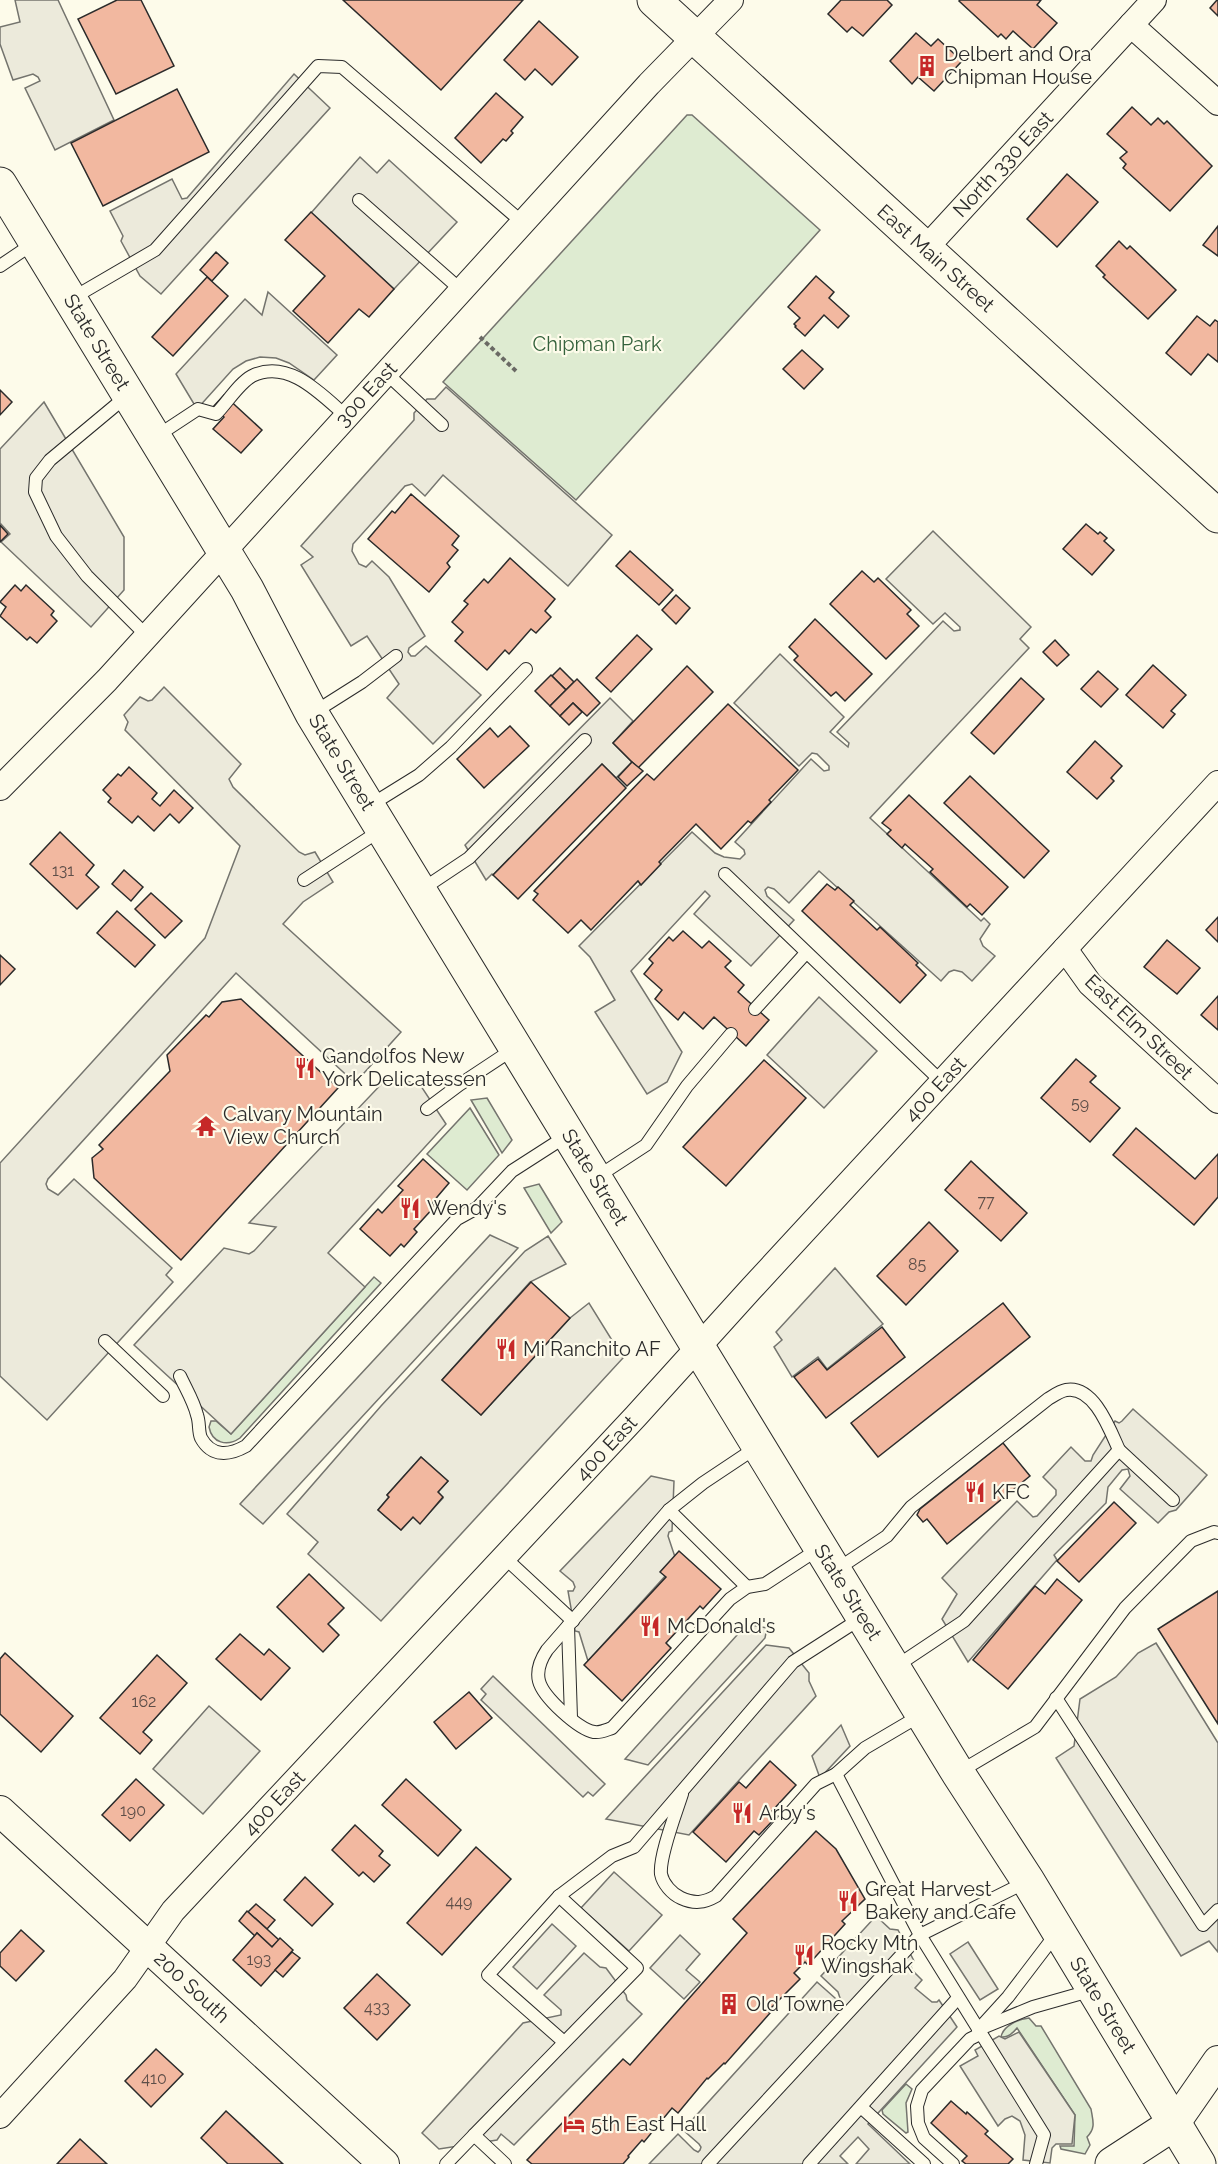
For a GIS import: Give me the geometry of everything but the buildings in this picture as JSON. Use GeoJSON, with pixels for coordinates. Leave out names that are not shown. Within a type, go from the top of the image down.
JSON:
{"type":"FeatureCollection","features":[{"type":"Feature","properties":{"kind":"main road","name":"East Main Street"},"geometry":{"type":"LineString","coordinates":[[654,0],[1218,516]]}},
{"type":"Feature","properties":{"kind":"main road","name":"State Street"},"geometry":{"type":"LineString","coordinates":[[0,184],[247,589],[312,714],[958,1773],[1059,1931],[1199,2164]]}},
{"type":"Feature","properties":{"kind":"main road"},"geometry":{"type":"LineString","coordinates":[[1112,2164],[1175,2123]]}},
{"type":"Feature","properties":{"kind":"main road"},"geometry":{"type":"LineString","coordinates":[[1157,2164],[1175,2123]]}},
{"type":"Feature","properties":{"kind":"street","name":"300 East"},"geometry":{"type":"LineString","coordinates":[[0,788],[147,636],[522,222],[649,84],[731,0]]}},
{"type":"Feature","properties":{"kind":"street","name":"North 330 East"},"geometry":{"type":"LineString","coordinates":[[925,249],[1154,0]]}},
{"type":"Feature","properties":{"kind":"street"},"geometry":{"type":"LineString","coordinates":[[1131,25],[1218,103]]}},
{"type":"Feature","properties":{"kind":"street","name":"400 East"},"geometry":{"type":"LineString","coordinates":[[0,2116],[125,1979],[173,1911],[504,1557],[1218,783]]}},
{"type":"Feature","properties":{"kind":"street","name":"East Elm Street"},"geometry":{"type":"LineString","coordinates":[[1065,949],[1090,984],[1218,1101]]}},
{"type":"Feature","properties":{"kind":"street","name":"200 South"},"geometry":{"type":"LineString","coordinates":[[0,1812],[384,2164]]}},
{"type":"Feature","properties":{"kind":"street"},"geometry":{"type":"LineString","coordinates":[[1175,2123],[1218,2061]]}},
{"type":"Feature","properties":{"kind":"lane"},"geometry":{"type":"LineString","coordinates":[[70,299],[155,250],[318,66],[342,67],[522,222]]}},
{"type":"Feature","properties":{"kind":"lane"},"geometry":{"type":"LineString","coordinates":[[359,200],[461,290]]}},
{"type":"Feature","properties":{"kind":"lane"},"geometry":{"type":"LineString","coordinates":[[0,266],[36,242]]}},
{"type":"Feature","properties":{"kind":"lane"},"geometry":{"type":"LineString","coordinates":[[155,437],[198,409],[216,414],[251,377],[268,372],[286,373],[312,386],[346,416]]}},
{"type":"Feature","properties":{"kind":"lane"},"geometry":{"type":"LineString","coordinates":[[386,373],[442,425]]}},
{"type":"Feature","properties":{"kind":"lane"},"geometry":{"type":"LineString","coordinates":[[129,395],[50,460],[36,478],[35,492],[56,536],[87,576],[147,636]]}},
{"type":"Feature","properties":{"kind":"lane"},"geometry":{"type":"LineString","coordinates":[[312,714],[362,682],[396,656]]}},
{"type":"Feature","properties":{"kind":"lane"},"geometry":{"type":"LineString","coordinates":[[304,880],[376,818],[451,747],[526,669]]}},
{"type":"Feature","properties":{"kind":"lane"},"geometry":{"type":"LineString","coordinates":[[420,891],[469,858],[585,740]]}},
{"type":"Feature","properties":{"kind":"lane"},"geometry":{"type":"LineString","coordinates":[[725,874],[942,1082]]}},
{"type":"Feature","properties":{"kind":"lane"},"geometry":{"type":"LineString","coordinates":[[755,1009],[806,952]]}},
{"type":"Feature","properties":{"kind":"lane"},"geometry":{"type":"LineString","coordinates":[[596,1177],[646,1145],[687,1086],[731,1035]]}},
{"type":"Feature","properties":{"kind":"lane"},"geometry":{"type":"LineString","coordinates":[[427,1109],[516,1048]]}},
{"type":"Feature","properties":{"kind":"lane"},"geometry":{"type":"LineString","coordinates":[[180,1376],[198,1416],[202,1439],[206,1444],[222,1454],[233,1454],[246,1446],[457,1219],[477,1208],[512,1171],[569,1134]]}},
{"type":"Feature","properties":{"kind":"lane"},"geometry":{"type":"LineString","coordinates":[[105,1341],[163,1396]]}},
{"type":"Feature","properties":{"kind":"lane"},"geometry":{"type":"LineString","coordinates":[[758,1446],[703,1483],[669,1510],[542,1657],[537,1674],[541,1688],[584,1729],[596,1732],[612,1728],[730,1599],[747,1587],[765,1584],[887,1536],[911,1507],[1048,1399],[1065,1390],[1078,1391],[1089,1398],[1106,1420],[1119,1450],[1173,1500]]}},
{"type":"Feature","properties":{"kind":"lane"},"geometry":{"type":"LineString","coordinates":[[894,1667],[964,1621],[1119,1450]]}},
{"type":"Feature","properties":{"kind":"lane"},"geometry":{"type":"LineString","coordinates":[[669,1510],[747,1587]]}},
{"type":"Feature","properties":{"kind":"lane"},"geometry":{"type":"LineString","coordinates":[[958,1773],[1035,1727],[1125,1608],[1191,1541],[1214,1532],[1218,1533]]}},
{"type":"Feature","properties":{"kind":"lane"},"geometry":{"type":"LineString","coordinates":[[504,1557],[570,1623],[571,1718]]}},
{"type":"Feature","properties":{"kind":"lane"},"geometry":{"type":"LineString","coordinates":[[564,2042],[488,1975],[559,1896],[612,1856],[634,1847],[793,1662],[864,1617]]}},
{"type":"Feature","properties":{"kind":"lane"},"geometry":{"type":"LineString","coordinates":[[1056,1698],[1203,1925],[1218,1910]]}},
{"type":"Feature","properties":{"kind":"lane"},"geometry":{"type":"LineString","coordinates":[[684,1790],[663,1856],[661,1873],[663,1881],[675,1894],[693,1902],[702,1903],[716,1896],[816,1784],[836,1774],[865,1748],[923,1714]]}},
{"type":"Feature","properties":{"kind":"lane"},"geometry":{"type":"LineString","coordinates":[[836,1774],[920,1935],[1044,2135],[1036,2164]]}},
{"type":"Feature","properties":{"kind":"lane"},"geometry":{"type":"LineString","coordinates":[[708,2164],[920,1935],[1028,1881]]}},
{"type":"Feature","properties":{"kind":"lane"},"geometry":{"type":"LineString","coordinates":[[446,2164],[636,1968],[559,1896]]}},
{"type":"Feature","properties":{"kind":"lane"},"geometry":{"type":"LineString","coordinates":[[953,2164],[924,2138],[918,2123],[917,2106],[922,2090],[979,2032],[1059,1931]]}},
{"type":"Feature","properties":{"kind":"lane"},"geometry":{"type":"LineString","coordinates":[[979,2032],[1033,2007],[1094,1989]]}},
{"type":"Feature","properties":{"kind":"lane"},"geometry":{"type":"LineString","coordinates":[[809,2164],[958,1998]]}},
{"type":"Feature","properties":{"kind":"lane"},"geometry":{"type":"LineString","coordinates":[[861,2107],[924,2164]]}},
{"type":"Feature","properties":{"kind":"lane"},"geometry":{"type":"LineString","coordinates":[[474,2135],[505,2164]]}},
{"type":"Feature","properties":{"kind":"path"},"geometry":{"type":"LineString","coordinates":[[480,337],[516,371]]}},
{"type":"Feature","properties":{"kind":"green space","name":"Chipman Park"},"geometry":{"type":"Polygon","coordinates":[[[687,115],[692,115],[820,230],[576,500],[443,382],[687,115]]]}},
{"type":"Feature","properties":{"kind":"green space"},"geometry":{"type":"Polygon","coordinates":[[[487,1098],[512,1140],[502,1153],[471,1100],[487,1098]]]}},
{"type":"Feature","properties":{"kind":"green space"},"geometry":{"type":"Polygon","coordinates":[[[470,1108],[499,1155],[467,1190],[427,1154],[470,1108]]]}},
{"type":"Feature","properties":{"kind":"green space"},"geometry":{"type":"Polygon","coordinates":[[[539,1184],[562,1222],[551,1233],[524,1188],[539,1184]]]}},
{"type":"Feature","properties":{"kind":"green space"},"geometry":{"type":"Polygon","coordinates":[[[374,1277],[381,1283],[240,1438],[225,1443],[213,1437],[209,1427],[211,1421],[216,1421],[231,1434],[374,1277]]]}},
{"type":"Feature","properties":{"kind":"green space"},"geometry":{"type":"Polygon","coordinates":[[[1029,2018],[1036,2026],[1041,2026],[1091,2109],[1093,2127],[1087,2137],[1090,2145],[1085,2154],[1061,2149],[1060,2146],[1074,2146],[1075,2115],[1017,2028],[1008,2036],[1001,2037],[1002,2033],[1012,2024],[1029,2018]]]}},
{"type":"Feature","properties":{"kind":"green space"},"geometry":{"type":"Polygon","coordinates":[[[906,2084],[912,2089],[906,2103],[908,2132],[906,2133],[883,2114],[882,2110],[906,2084]]]}},
{"type":"Feature","properties":{"kind":"shaded area"},"geometry":{"type":"Polygon","coordinates":[[[15,0],[58,0],[114,120],[55,150],[25,88],[40,81],[38,77],[33,74],[13,80],[0,44],[0,27],[20,22],[15,0]]]}},
{"type":"Feature","properties":{"kind":"shaded area"},"geometry":{"type":"Polygon","coordinates":[[[294,74],[330,108],[161,294],[140,276],[121,241],[123,236],[110,211],[172,179],[182,199],[187,198],[294,74]]]}},
{"type":"Feature","properties":{"kind":"shaded area"},"geometry":{"type":"Polygon","coordinates":[[[360,157],[377,173],[389,160],[457,222],[394,289],[311,213],[360,157]]]}},
{"type":"Feature","properties":{"kind":"shaded area"},"geometry":{"type":"Polygon","coordinates":[[[268,292],[337,355],[314,380],[289,363],[276,358],[260,357],[246,361],[233,369],[197,409],[176,374],[245,299],[262,315],[268,292]]]}},
{"type":"Feature","properties":{"kind":"shaded area"},"geometry":{"type":"Polygon","coordinates":[[[446,387],[612,535],[568,586],[443,475],[425,496],[412,484],[405,486],[353,544],[352,551],[359,564],[366,567],[372,561],[389,577],[425,636],[409,648],[408,652],[411,656],[415,656],[426,646],[481,695],[433,744],[387,698],[399,684],[367,636],[351,646],[301,565],[313,557],[301,546],[414,420],[414,413],[427,399],[435,399],[446,387]]]}},
{"type":"Feature","properties":{"kind":"shaded area"},"geometry":{"type":"Polygon","coordinates":[[[44,402],[124,537],[124,590],[91,627],[1,542],[10,534],[0,523],[0,449],[44,402]]]}},
{"type":"Feature","properties":{"kind":"shaded area"},"geometry":{"type":"Polygon","coordinates":[[[933,531],[1031,627],[1020,639],[1029,648],[870,818],[981,921],[984,918],[990,924],[980,939],[983,946],[995,956],[972,981],[962,972],[954,970],[941,981],[819,871],[789,903],[774,889],[768,887],[765,890],[767,896],[794,920],[751,966],[694,914],[710,896],[705,891],[631,971],[682,1052],[667,1082],[647,1094],[595,1012],[615,1000],[590,957],[579,946],[692,832],[715,853],[740,859],[745,854],[744,850],[735,842],[811,759],[824,771],[829,770],[829,766],[817,754],[812,753],[799,766],[734,703],[780,654],[844,717],[830,732],[848,747],[849,743],[837,732],[943,621],[954,631],[960,630],[960,627],[945,613],[933,624],[886,579],[933,531]]]}},
{"type":"Feature","properties":{"kind":"shaded area"},"geometry":{"type":"Polygon","coordinates":[[[164,687],[241,764],[229,779],[233,787],[299,852],[305,855],[315,852],[333,882],[303,902],[283,924],[401,1032],[355,1083],[236,973],[48,1179],[46,1184],[48,1189],[58,1195],[74,1179],[172,1268],[166,1275],[173,1282],[47,1420],[0,1376],[0,1163],[205,938],[240,846],[125,730],[128,722],[124,715],[140,697],[148,701],[152,700],[164,687]]]}},
{"type":"Feature","properties":{"kind":"shaded area"},"geometry":{"type":"Polygon","coordinates":[[[610,698],[633,721],[613,743],[632,762],[616,778],[602,764],[486,880],[465,845],[610,698]]]}},
{"type":"Feature","properties":{"kind":"shaded area"},"geometry":{"type":"Polygon","coordinates":[[[819,997],[877,1051],[824,1108],[767,1055],[819,997]]]}},
{"type":"Feature","properties":{"kind":"shaded area"},"geometry":{"type":"Polygon","coordinates":[[[390,1075],[421,1086],[446,1124],[328,1253],[365,1287],[231,1434],[134,1345],[224,1248],[249,1254],[254,1251],[276,1227],[249,1223],[390,1075]]]}},
{"type":"Feature","properties":{"kind":"shaded area"},"geometry":{"type":"Polygon","coordinates":[[[490,1235],[518,1248],[263,1524],[240,1504],[490,1235]]]}},
{"type":"Feature","properties":{"kind":"shaded area"},"geometry":{"type":"Polygon","coordinates":[[[548,1236],[566,1264],[530,1282],[442,1380],[481,1415],[570,1318],[589,1303],[623,1358],[381,1621],[308,1554],[318,1542],[287,1514],[381,1406],[525,1251],[548,1236]],[[421,1457],[387,1495],[389,1497],[378,1510],[401,1530],[413,1517],[420,1523],[443,1498],[438,1492],[448,1481],[421,1457]]]}},
{"type":"Feature","properties":{"kind":"shaded area"},"geometry":{"type":"Polygon","coordinates":[[[835,1268],[883,1324],[827,1369],[818,1357],[792,1377],[774,1347],[782,1340],[776,1332],[835,1268]]]}},
{"type":"Feature","properties":{"kind":"shaded area"},"geometry":{"type":"Polygon","coordinates":[[[1133,1409],[1207,1475],[1176,1510],[1169,1512],[1158,1523],[1120,1489],[1130,1476],[1128,1469],[1122,1470],[1108,1487],[1106,1503],[1054,1555],[1057,1560],[968,1662],[942,1619],[957,1594],[942,1578],[1017,1501],[1033,1517],[1037,1516],[1056,1495],[1056,1490],[1043,1477],[1071,1447],[1085,1461],[1091,1461],[1115,1421],[1119,1423],[1122,1421],[1133,1409]]]}},
{"type":"Feature","properties":{"kind":"shaded area"},"geometry":{"type":"Polygon","coordinates":[[[651,1476],[674,1481],[672,1531],[668,1536],[677,1563],[588,1661],[579,1632],[575,1631],[568,1591],[573,1591],[575,1587],[573,1582],[560,1571],[651,1476]]]}},
{"type":"Feature","properties":{"kind":"shaded area"},"geometry":{"type":"Polygon","coordinates":[[[747,1624],[767,1628],[765,1638],[648,1765],[625,1759],[747,1624]]]}},
{"type":"Feature","properties":{"kind":"shaded area"},"geometry":{"type":"Polygon","coordinates":[[[1156,1643],[1218,1743],[1218,1952],[1209,1941],[1181,1956],[1056,1758],[1074,1746],[1080,1699],[1116,1677],[1138,1653],[1156,1643]]]}},
{"type":"Feature","properties":{"kind":"shaded area"},"geometry":{"type":"Polygon","coordinates":[[[766,1645],[789,1648],[809,1673],[809,1681],[816,1696],[689,1835],[606,1819],[766,1645]]]}},
{"type":"Feature","properties":{"kind":"shaded area"},"geometry":{"type":"Polygon","coordinates":[[[493,1676],[605,1784],[593,1796],[588,1792],[583,1797],[481,1700],[486,1694],[481,1689],[493,1676]]]}},
{"type":"Feature","properties":{"kind":"shaded area"},"geometry":{"type":"Polygon","coordinates":[[[209,1706],[260,1751],[203,1814],[153,1769],[209,1706]]]}},
{"type":"Feature","properties":{"kind":"shaded area"},"geometry":{"type":"Polygon","coordinates":[[[841,1725],[850,1746],[820,1778],[812,1756],[841,1725]]]}},
{"type":"Feature","properties":{"kind":"shaded area"},"geometry":{"type":"Polygon","coordinates":[[[614,1872],[662,1915],[629,1951],[581,1908],[614,1872]]]}},
{"type":"Feature","properties":{"kind":"shaded area"},"geometry":{"type":"Polygon","coordinates":[[[876,1916],[890,1929],[898,1930],[914,1961],[911,1966],[912,1970],[922,1980],[915,1988],[932,2002],[939,2000],[957,2027],[868,2124],[910,2164],[856,2164],[869,2149],[858,2137],[840,2156],[848,2164],[649,2164],[678,2134],[694,2150],[698,2152],[700,2150],[699,2144],[683,2130],[817,1982],[837,2000],[840,1998],[838,1992],[821,1976],[876,1916]]]}},
{"type":"Feature","properties":{"kind":"shaded area"},"geometry":{"type":"Polygon","coordinates":[[[552,1924],[576,1946],[537,1989],[513,1967],[552,1924]]]}},
{"type":"Feature","properties":{"kind":"shaded area"},"geometry":{"type":"Polygon","coordinates":[[[680,1935],[700,1954],[686,1970],[700,1982],[684,1999],[650,1968],[680,1935]]]}},
{"type":"Feature","properties":{"kind":"shaded area"},"geometry":{"type":"Polygon","coordinates":[[[968,1942],[998,1989],[980,2000],[950,1954],[968,1942]]]}},
{"type":"Feature","properties":{"kind":"shaded area"},"geometry":{"type":"Polygon","coordinates":[[[584,1953],[600,1967],[606,1968],[626,1995],[627,2000],[642,2014],[514,2145],[501,2134],[497,2140],[439,2149],[422,2133],[523,2023],[561,2015],[561,2010],[544,1995],[584,1953]]]}},
{"type":"Feature","properties":{"kind":"shaded area"},"geometry":{"type":"Polygon","coordinates":[[[1019,2032],[1075,2115],[1072,2144],[1056,2144],[1052,2148],[1050,2163],[1023,2160],[1025,2135],[1020,2121],[1012,2116],[998,2126],[960,2066],[978,2056],[975,2050],[999,2036],[1005,2039],[1019,2032]]]}},
{"type":"Feature","properties":{"kind":"place","name":"Delbert and Ora Chipman House"},"geometry":{"type":"Point","coordinates":[927,66]}},
{"type":"Feature","properties":{"kind":"place","name":"Gandolfos New York Delicatessen"},"geometry":{"type":"Point","coordinates":[305,1068]}},
{"type":"Feature","properties":{"kind":"place","name":"Calvary Mountain View Church"},"geometry":{"type":"Point","coordinates":[206,1126]}},
{"type":"Feature","properties":{"kind":"place","name":"Wendy's"},"geometry":{"type":"Point","coordinates":[410,1208]}},
{"type":"Feature","properties":{"kind":"place","name":"Mi Ranchito AF"},"geometry":{"type":"Point","coordinates":[506,1349]}},
{"type":"Feature","properties":{"kind":"place","name":"KFC"},"geometry":{"type":"Point","coordinates":[975,1492]}},
{"type":"Feature","properties":{"kind":"place","name":"McDonald's"},"geometry":{"type":"Point","coordinates":[650,1626]}},
{"type":"Feature","properties":{"kind":"place","name":"Arby's"},"geometry":{"type":"Point","coordinates":[742,1813]}},
{"type":"Feature","properties":{"kind":"place","name":"Great Harvest Bakery and Cafe"},"geometry":{"type":"Point","coordinates":[848,1901]}},
{"type":"Feature","properties":{"kind":"place","name":"Rocky Mtn Wingshak"},"geometry":{"type":"Point","coordinates":[804,1955]}},
{"type":"Feature","properties":{"kind":"place","name":"Old Towne"},"geometry":{"type":"Point","coordinates":[729,2004]}},
{"type":"Feature","properties":{"kind":"place","name":"5th East Hall"},"geometry":{"type":"Point","coordinates":[574,2124]}}]}
